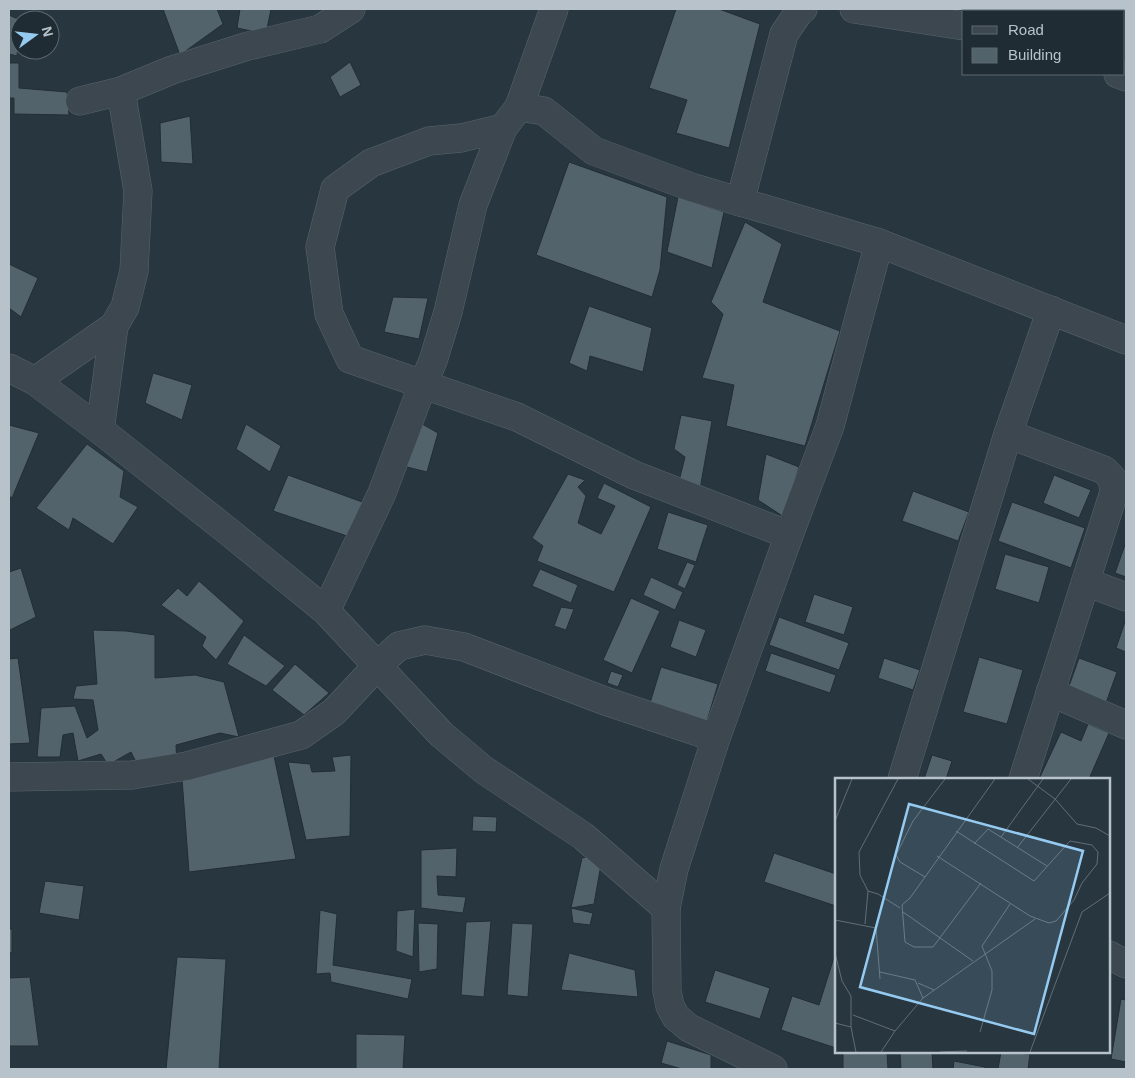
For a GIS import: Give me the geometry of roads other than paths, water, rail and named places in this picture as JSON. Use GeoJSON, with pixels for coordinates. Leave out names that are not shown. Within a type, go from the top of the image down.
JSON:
{"type":"FeatureCollection","features":[{"type":"Feature","properties":{"kind":"street"},"geometry":{"type":"LineString","coordinates":[[80,101],[121,92],[172,70],[248,46],[320,29],[351,9]]}},
{"type":"Feature","properties":{"kind":"street"},"geometry":{"type":"LineString","coordinates":[[326,611],[382,493],[423,384],[434,360],[473,206],[503,128],[519,106],[554,9]]}},
{"type":"Feature","properties":{"kind":"street"},"geometry":{"type":"LineString","coordinates":[[740,202],[784,34],[802,9]]}},
{"type":"Feature","properties":{"kind":"street"},"geometry":{"type":"LineString","coordinates":[[854,9],[962,26]]}},
{"type":"Feature","properties":{"kind":"street"},"geometry":{"type":"LineString","coordinates":[[100,430],[114,326],[125,307],[134,271],[138,191],[121,92]]}},
{"type":"Feature","properties":{"kind":"street"},"geometry":{"type":"LineString","coordinates":[[519,106],[544,111],[594,151],[694,188],[879,243],[1126,340]]}},
{"type":"Feature","properties":{"kind":"street"},"geometry":{"type":"LineString","coordinates":[[503,128],[461,138],[429,141],[371,164],[335,189],[320,247],[328,314],[350,359],[517,417],[634,475],[789,535]]}},
{"type":"Feature","properties":{"kind":"street"},"geometry":{"type":"LineString","coordinates":[[773,1069],[689,1028],[676,1017],[670,1006],[667,991],[666,908],[674,870],[716,738],[830,426],[879,243]]}},
{"type":"Feature","properties":{"kind":"street"},"geometry":{"type":"LineString","coordinates":[[902,778],[1008,434],[1051,310]]}},
{"type":"Feature","properties":{"kind":"street"},"geometry":{"type":"LineString","coordinates":[[35,381],[114,326]]}},
{"type":"Feature","properties":{"kind":"street"},"geometry":{"type":"LineString","coordinates":[[9,368],[35,381],[100,430],[326,611],[441,734],[484,770],[584,836],[666,908]]}},
{"type":"Feature","properties":{"kind":"street"},"geometry":{"type":"LineString","coordinates":[[1008,434],[1104,470],[1112,478],[1114,492],[1086,582],[1067,635],[1023,778]]}},
{"type":"Feature","properties":{"kind":"street"},"geometry":{"type":"LineString","coordinates":[[1086,582],[1126,597]]}},
{"type":"Feature","properties":{"kind":"street"},"geometry":{"type":"LineString","coordinates":[[9,777],[132,775],[187,766],[301,735],[334,712],[377,666],[399,646],[425,640],[464,647],[605,701],[716,738]]}},
{"type":"Feature","properties":{"kind":"street"},"geometry":{"type":"LineString","coordinates":[[1050,692],[1126,725]]}},
{"type":"Feature","properties":{"kind":"street"},"geometry":{"type":"LineString","coordinates":[[1110,956],[1126,964]]}}]}
